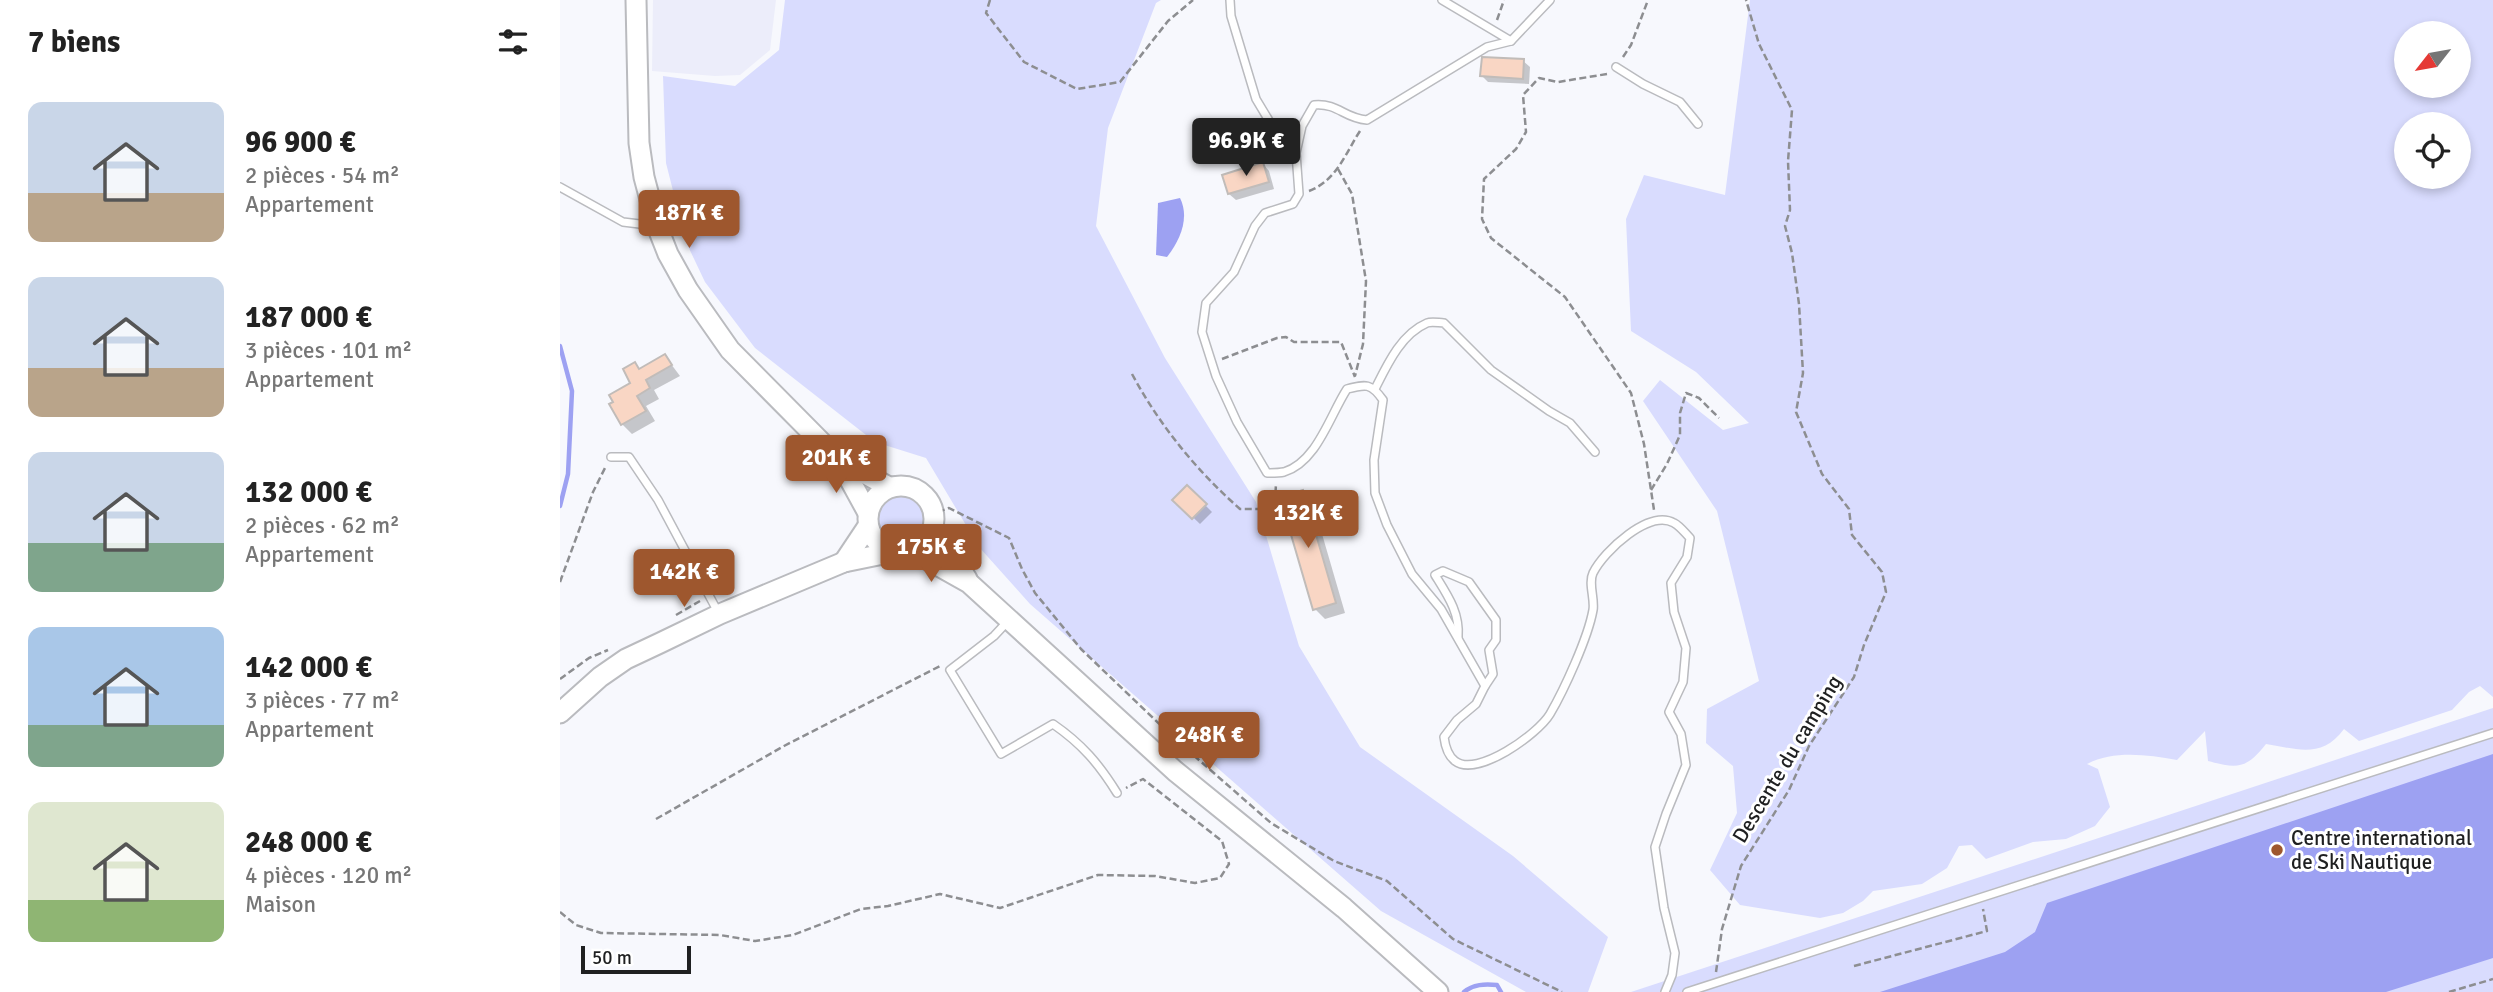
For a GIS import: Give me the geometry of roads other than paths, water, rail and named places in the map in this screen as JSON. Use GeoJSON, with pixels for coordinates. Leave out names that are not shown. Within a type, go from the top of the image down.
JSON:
{"type":"FeatureCollection","features":[{"type":"Feature","properties":{"kind":"main road"},"geometry":{"type":"LineString","coordinates":[[636,0],[639,143],[644,177],[657,226],[688,290],[717,334],[748,370],[838,459],[889,487]]}},
{"type":"Feature","properties":{"kind":"main road"},"geometry":{"type":"LineString","coordinates":[[838,459],[868,520],[874,539],[882,547],[902,551],[969,583],[1175,771],[1344,908],[1434,988]]}},
{"type":"Feature","properties":{"kind":"main road"},"geometry":{"type":"LineString","coordinates":[[844,562],[868,520],[877,496],[889,487],[904,485],[917,489],[928,498],[934,520],[969,583]]}},
{"type":"Feature","properties":{"kind":"main road"},"geometry":{"type":"LineString","coordinates":[[560,713],[600,677],[626,659],[720,614],[844,562],[902,551],[925,543],[934,520]]}},
{"type":"Feature","properties":{"kind":"lane"},"geometry":{"type":"LineString","coordinates":[[1230,0],[1231,16],[1256,99],[1286,149],[1296,156]]}},
{"type":"Feature","properties":{"kind":"lane"},"geometry":{"type":"LineString","coordinates":[[1442,0],[1511,41]]}},
{"type":"Feature","properties":{"kind":"lane"},"geometry":{"type":"LineString","coordinates":[[1485,686],[1441,609],[1412,574],[1387,526],[1375,493],[1374,460],[1383,400],[1375,389],[1364,385],[1347,389],[1316,444],[1303,461],[1284,472],[1268,473],[1237,422],[1202,332],[1206,303],[1234,272],[1255,226],[1265,213],[1293,204],[1299,194],[1296,156],[1302,126],[1314,106],[1330,104],[1352,119],[1367,120],[1487,47],[1511,41],[1550,0]]}},
{"type":"Feature","properties":{"kind":"lane"},"geometry":{"type":"LineString","coordinates":[[1616,67],[1680,102],[1698,124]]}},
{"type":"Feature","properties":{"kind":"lane"},"geometry":{"type":"LineString","coordinates":[[560,187],[623,222],[657,226]]}},
{"type":"Feature","properties":{"kind":"lane"},"geometry":{"type":"LineString","coordinates":[[1375,389],[1391,356],[1415,331],[1429,322],[1444,323],[1491,370],[1570,423],[1595,452]]}},
{"type":"Feature","properties":{"kind":"lane"},"geometry":{"type":"LineString","coordinates":[[611,457],[629,457],[658,500],[720,614]]}},
{"type":"Feature","properties":{"kind":"lane"},"geometry":{"type":"LineString","coordinates":[[1458,638],[1460,621],[1435,575],[1443,570],[1469,582],[1496,620],[1496,640],[1489,650],[1493,674],[1476,704],[1457,720],[1444,737],[1446,750],[1455,761],[1470,766],[1503,754],[1528,737],[1548,717],[1584,638],[1593,609],[1592,575],[1610,551],[1628,533],[1656,520],[1673,522],[1690,538],[1687,557],[1671,583],[1674,612],[1686,648],[1683,682],[1669,712],[1681,734],[1686,765],[1655,847],[1664,908],[1675,953],[1672,975],[1665,992]]}},
{"type":"Feature","properties":{"kind":"lane"},"geometry":{"type":"LineString","coordinates":[[1009,620],[994,636],[950,670],[1001,754],[1053,724],[1099,764],[1117,793]]}},
{"type":"Feature","properties":{"kind":"lane"},"geometry":{"type":"LineString","coordinates":[[1686,992],[2493,733]]}},
{"type":"Feature","properties":{"kind":"water"},"geometry":{"type":"Polygon","coordinates":[[[1180,198],[1184,213],[1182,229],[1167,257],[1156,255],[1158,203],[1180,198]]]}},
{"type":"Feature","properties":{"kind":"water","name":"Centre international de Ski Nautique"},"geometry":{"type":"Polygon","coordinates":[[[2493,754],[2493,958],[2386,992],[1880,992],[2005,952],[2035,932],[2047,903],[2493,754]]]}},
{"type":"Feature","properties":{"kind":"waterway"},"geometry":{"type":"LineString","coordinates":[[560,346],[572,391],[568,474],[560,506]]}},
{"type":"Feature","properties":{"kind":"waterway"},"geometry":{"type":"LineString","coordinates":[[1464,992],[1475,986],[1488,985],[1497,985],[1501,992]]}},
{"type":"Feature","properties":{"kind":"place","name":"Centre international de Ski Nautique"},"geometry":{"type":"Point","coordinates":[2277,850]}}]}
